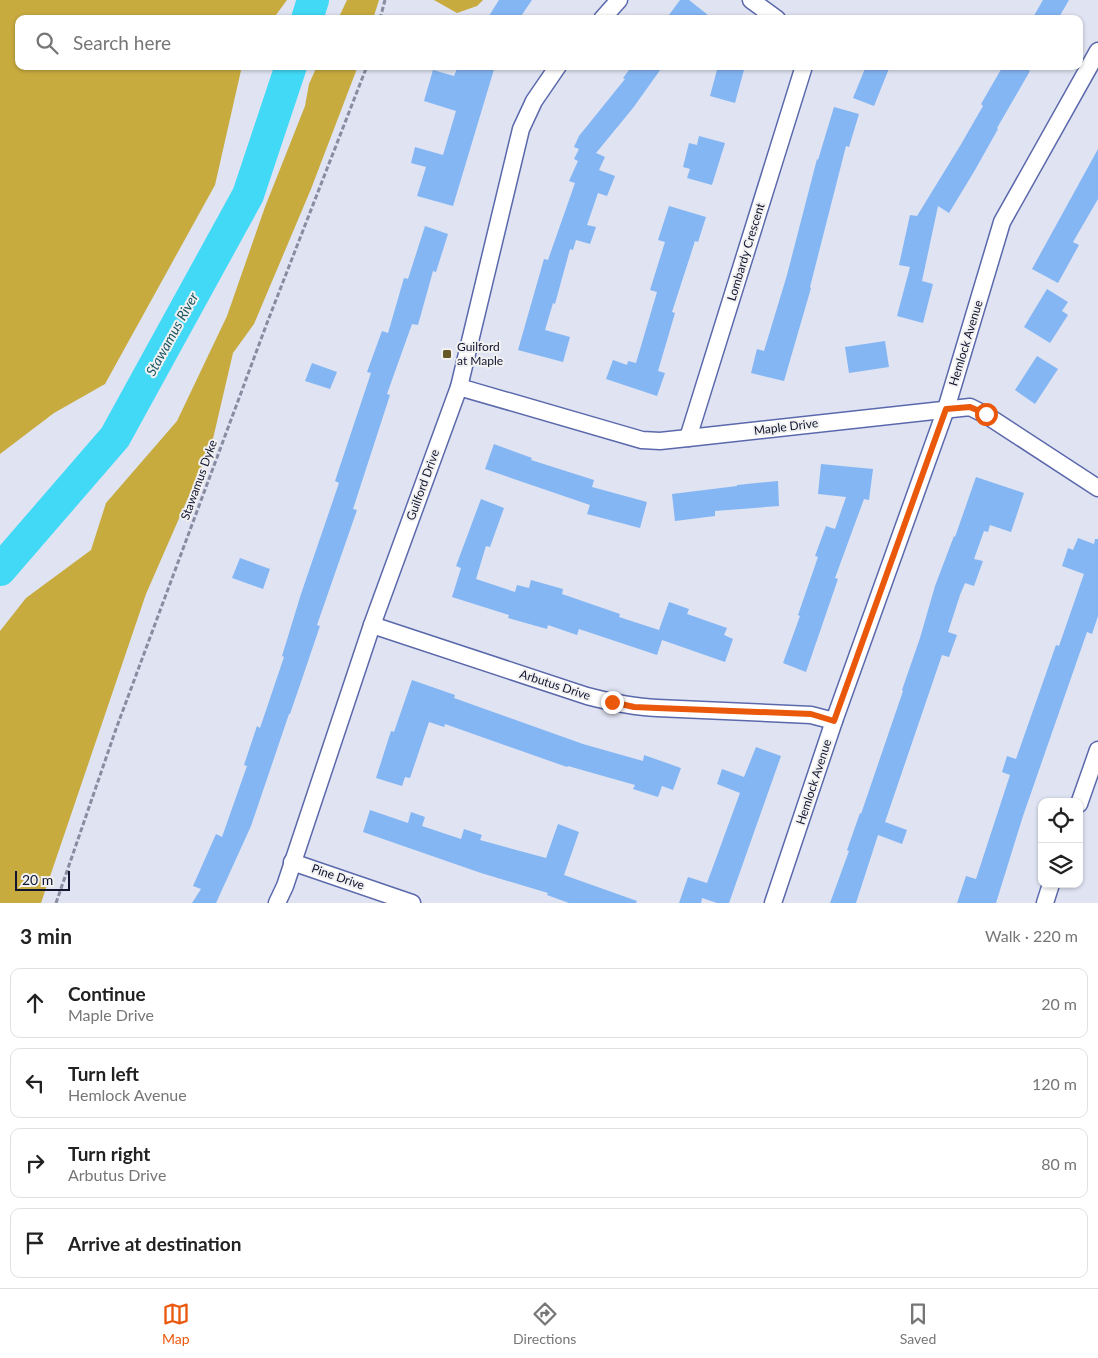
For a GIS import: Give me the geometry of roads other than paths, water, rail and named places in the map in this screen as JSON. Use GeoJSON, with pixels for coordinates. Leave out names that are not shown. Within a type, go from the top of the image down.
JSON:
{"type":"FeatureCollection","features":[{"type":"Feature","properties":{"kind":"street"},"geometry":{"type":"LineString","coordinates":[[606,15],[619,0]]}},
{"type":"Feature","properties":{"kind":"street"},"geometry":{"type":"LineString","coordinates":[[751,0],[772,15]]}},
{"type":"Feature","properties":{"kind":"street","name":"Hemlock Avenue"},"geometry":{"type":"LineString","coordinates":[[773,903],[834,721],[946,409],[1002,222],[1098,51]]}},
{"type":"Feature","properties":{"kind":"street","name":"Guilford Drive"},"geometry":{"type":"LineString","coordinates":[[277,903],[372,626],[458,387],[520,129],[534,101],[555,70]]}},
{"type":"Feature","properties":{"kind":"street","name":"Lombardy Crescent"},"geometry":{"type":"LineString","coordinates":[[688,438],[803,70]]}},
{"type":"Feature","properties":{"kind":"street","name":"Maple Drive"},"geometry":{"type":"LineString","coordinates":[[458,387],[642,440],[660,441],[970,407],[986,414],[1098,488]]}},
{"type":"Feature","properties":{"kind":"street","name":"Arbutus Drive"},"geometry":{"type":"LineString","coordinates":[[372,626],[587,696],[619,704],[657,708],[811,714],[834,721]]}},
{"type":"Feature","properties":{"kind":"street"},"geometry":{"type":"LineString","coordinates":[[1081,798],[1098,750]]}},
{"type":"Feature","properties":{"kind":"street","name":"Pine Drive"},"geometry":{"type":"LineString","coordinates":[[292,862],[412,903]]}},
{"type":"Feature","properties":{"kind":"street"},"geometry":{"type":"LineString","coordinates":[[1045,903],[1050,888]]}},
{"type":"Feature","properties":{"kind":"waterway","name":"Stawamus River"},"geometry":{"type":"LineString","coordinates":[[308,15],[313,0]]}},
{"type":"Feature","properties":{"kind":"waterway","name":"Stawamus River"},"geometry":{"type":"LineString","coordinates":[[0,570],[115,437],[248,195],[290,70]]}},
{"type":"Feature","properties":{"kind":"place","name":"Guilford at Maple"},"geometry":{"type":"Point","coordinates":[447,354]}}]}
